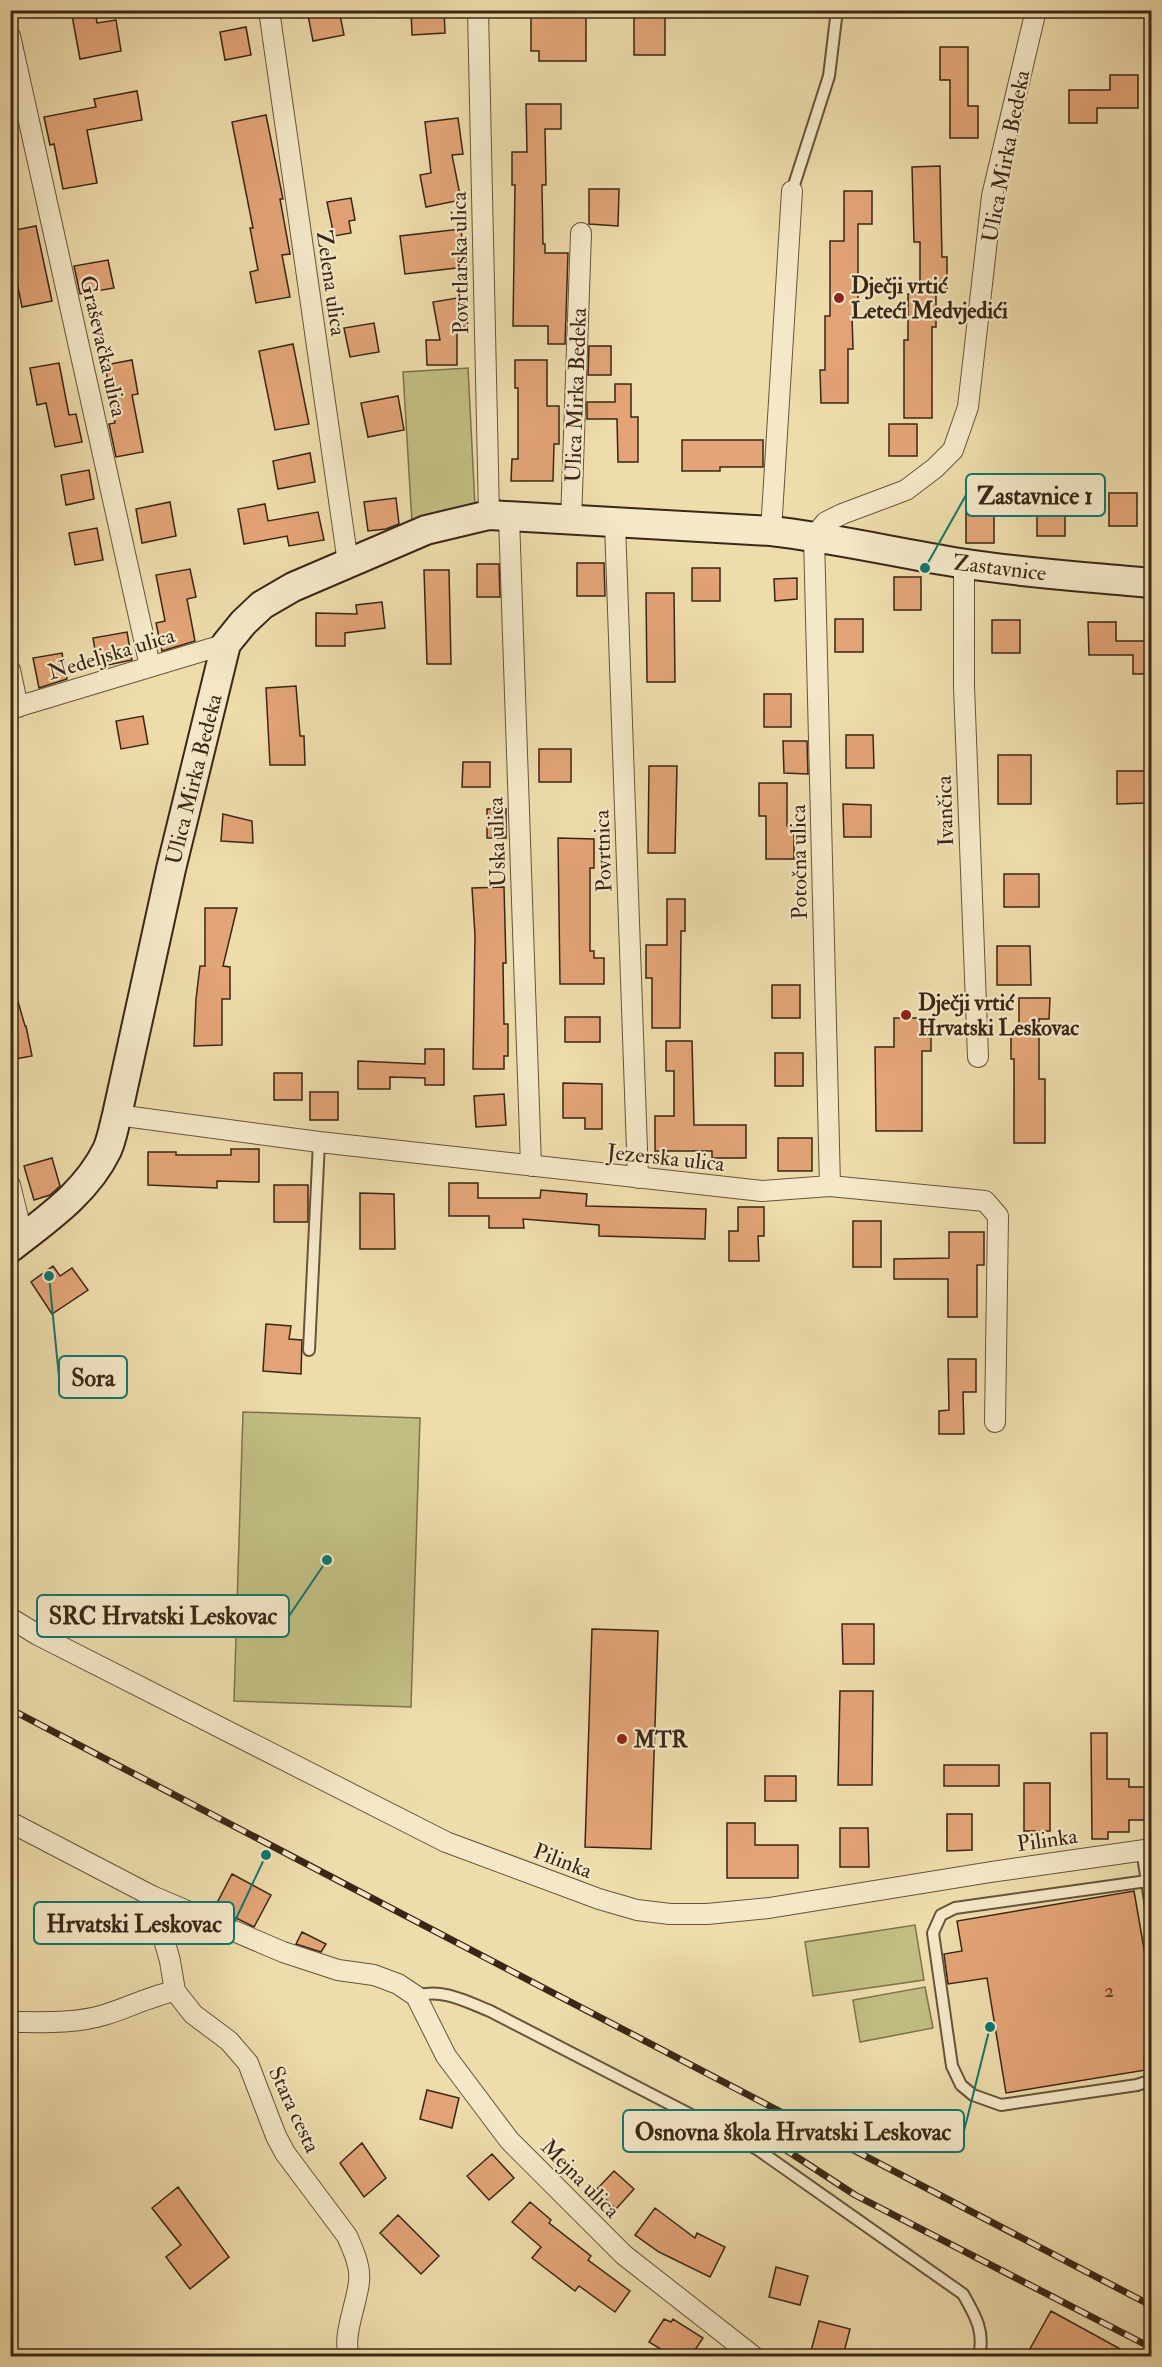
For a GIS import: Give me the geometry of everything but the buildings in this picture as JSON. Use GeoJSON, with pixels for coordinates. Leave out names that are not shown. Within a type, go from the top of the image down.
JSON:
{"type":"FeatureCollection","features":[{"type":"Feature","properties":{"kind":"main road","name":"Ulica Mirka Bedeka"},"geometry":{"type":"LineString","coordinates":[[17,1243],[66,1204],[94,1172],[108,1148],[171,869],[226,644],[262,605],[293,587],[426,530],[499,516],[771,531],[814,536]]}},
{"type":"Feature","properties":{"kind":"main road","name":"Zastavnice"},"geometry":{"type":"LineString","coordinates":[[814,536],[866,548],[964,564],[1152,583]]}},
{"type":"Feature","properties":{"kind":"street","name":"Zelena ulica"},"geometry":{"type":"LineString","coordinates":[[269,10],[348,563]]}},
{"type":"Feature","properties":{"kind":"street","name":"Povrtlarska ulica"},"geometry":{"type":"LineString","coordinates":[[478,10],[499,516]]}},
{"type":"Feature","properties":{"kind":"street","name":"Ulica Mirka Bedeka"},"geometry":{"type":"LineString","coordinates":[[814,536],[826,522],[906,490],[935,468],[953,450],[968,407],[992,196],[1036,10]]}},
{"type":"Feature","properties":{"kind":"street","name":"Graševačka ulica"},"geometry":{"type":"LineString","coordinates":[[10,36],[150,666]]}},
{"type":"Feature","properties":{"kind":"street"},"geometry":{"type":"LineString","coordinates":[[771,531],[792,191]]}},
{"type":"Feature","properties":{"kind":"street","name":"Ulica Mirka Bedeka"},"geometry":{"type":"LineString","coordinates":[[571,521],[581,233]]}},
{"type":"Feature","properties":{"kind":"street","name":"Uska ulica"},"geometry":{"type":"LineString","coordinates":[[499,516],[531,1166]]}},
{"type":"Feature","properties":{"kind":"street","name":"Povrtnica"},"geometry":{"type":"LineString","coordinates":[[615,524],[638,1178]]}},
{"type":"Feature","properties":{"kind":"street","name":"Potočna ulica"},"geometry":{"type":"LineString","coordinates":[[814,536],[830,1186]]}},
{"type":"Feature","properties":{"kind":"street","name":"Ivančica"},"geometry":{"type":"LineString","coordinates":[[964,564],[964,686],[978,1057]]}},
{"type":"Feature","properties":{"kind":"street","name":"Nedeljska ulica"},"geometry":{"type":"LineString","coordinates":[[14,708],[226,644]]}},
{"type":"Feature","properties":{"kind":"street"},"geometry":{"type":"LineString","coordinates":[[10,670],[14,708]]}},
{"type":"Feature","properties":{"kind":"street","name":"Jezerska ulica"},"geometry":{"type":"LineString","coordinates":[[117,1115],[319,1142],[762,1191],[830,1186],[985,1201],[998,1216],[995,1422]]}},
{"type":"Feature","properties":{"kind":"street"},"geometry":{"type":"LineString","coordinates":[[10,1185],[17,1243]]}},
{"type":"Feature","properties":{"kind":"street","name":"Pilinka"},"geometry":{"type":"LineString","coordinates":[[10,1618],[38,1635],[446,1842],[599,1899],[637,1910],[670,1914],[707,1914],[769,1908],[1147,1849]]}},
{"type":"Feature","properties":{"kind":"street"},"geometry":{"type":"LineString","coordinates":[[10,1822],[152,1896],[283,1952],[338,1970],[374,1975],[398,1984],[416,1996]]}},
{"type":"Feature","properties":{"kind":"street","name":"Stara cesta"},"geometry":{"type":"LineString","coordinates":[[152,1896],[170,1961],[175,1991],[193,2014],[229,2042],[248,2063],[276,2136],[285,2153],[347,2236],[359,2269],[360,2280],[347,2342],[349,2356]]}},
{"type":"Feature","properties":{"kind":"street"},"geometry":{"type":"LineString","coordinates":[[10,2022],[59,2022],[103,2016],[159,1994],[175,1991]]}},
{"type":"Feature","properties":{"kind":"street","name":"Mejna ulica"},"geometry":{"type":"LineString","coordinates":[[416,1996],[446,2056],[509,2140],[624,2255],[753,2356]]}},
{"type":"Feature","properties":{"kind":"lane"},"geometry":{"type":"LineString","coordinates":[[792,191],[829,76],[837,10]]}},
{"type":"Feature","properties":{"kind":"lane"},"geometry":{"type":"LineString","coordinates":[[309,1350],[319,1142]]}},
{"type":"Feature","properties":{"kind":"lane"},"geometry":{"type":"LineString","coordinates":[[1147,1849],[1147,1881],[1152,1914]]}},
{"type":"Feature","properties":{"kind":"lane"},"geometry":{"type":"LineString","coordinates":[[1147,1881],[954,1908],[941,1916],[933,1933],[952,2066],[961,2085],[973,2095],[1001,2105],[1137,2085],[1152,2080]]}},
{"type":"Feature","properties":{"kind":"lane"},"geometry":{"type":"LineString","coordinates":[[416,1996],[445,1994],[490,2011],[758,2149],[963,2294],[979,2322],[982,2343],[979,2356]]}},
{"type":"Feature","properties":{"kind":"shaded area"},"geometry":{"type":"Polygon","coordinates":[[[468,368],[475,506],[412,523],[403,372],[468,368]]]}},
{"type":"Feature","properties":{"kind":"shaded area"},"geometry":{"type":"Polygon","coordinates":[[[243,1412],[420,1418],[411,1707],[234,1701],[243,1412]]]}},
{"type":"Feature","properties":{"kind":"shaded area"},"geometry":{"type":"Polygon","coordinates":[[[915,1925],[924,1980],[813,1996],[805,1942],[915,1925]]]}},
{"type":"Feature","properties":{"kind":"shaded area"},"geometry":{"type":"Polygon","coordinates":[[[925,1987],[933,2028],[860,2042],[853,2000],[925,1987]]]}},
{"type":"Feature","properties":{"kind":"railway"},"geometry":{"type":"LineString","coordinates":[[10,1709],[1152,2306]]}},
{"type":"Feature","properties":{"kind":"railway"},"geometry":{"type":"LineString","coordinates":[[734,2116],[855,2195],[1152,2348]]}},
{"type":"Feature","properties":{"kind":"place","name":"Dječji vrtić Leteći Medvjedići"},"geometry":{"type":"Point","coordinates":[839,298]}},
{"type":"Feature","properties":{"kind":"place","name":"Zastavnice 1"},"geometry":{"type":"Point","coordinates":[925,568]}},
{"type":"Feature","properties":{"kind":"place","name":"Dječji vrtić Hrvatski Leskovac"},"geometry":{"type":"Point","coordinates":[906,1015]}},
{"type":"Feature","properties":{"kind":"place","name":"Sora"},"geometry":{"type":"Point","coordinates":[49,1276]}},
{"type":"Feature","properties":{"kind":"place","name":"SRC Hrvatski Leskovac"},"geometry":{"type":"Point","coordinates":[327,1560]}},
{"type":"Feature","properties":{"kind":"place","name":"MTR"},"geometry":{"type":"Point","coordinates":[622,1739]}},
{"type":"Feature","properties":{"kind":"place","name":"Hrvatski Leskovac"},"geometry":{"type":"Point","coordinates":[266,1855]}},
{"type":"Feature","properties":{"kind":"place","name":"Osnovna škola Hrvatski Leskovac"},"geometry":{"type":"Point","coordinates":[990,2027]}}]}
